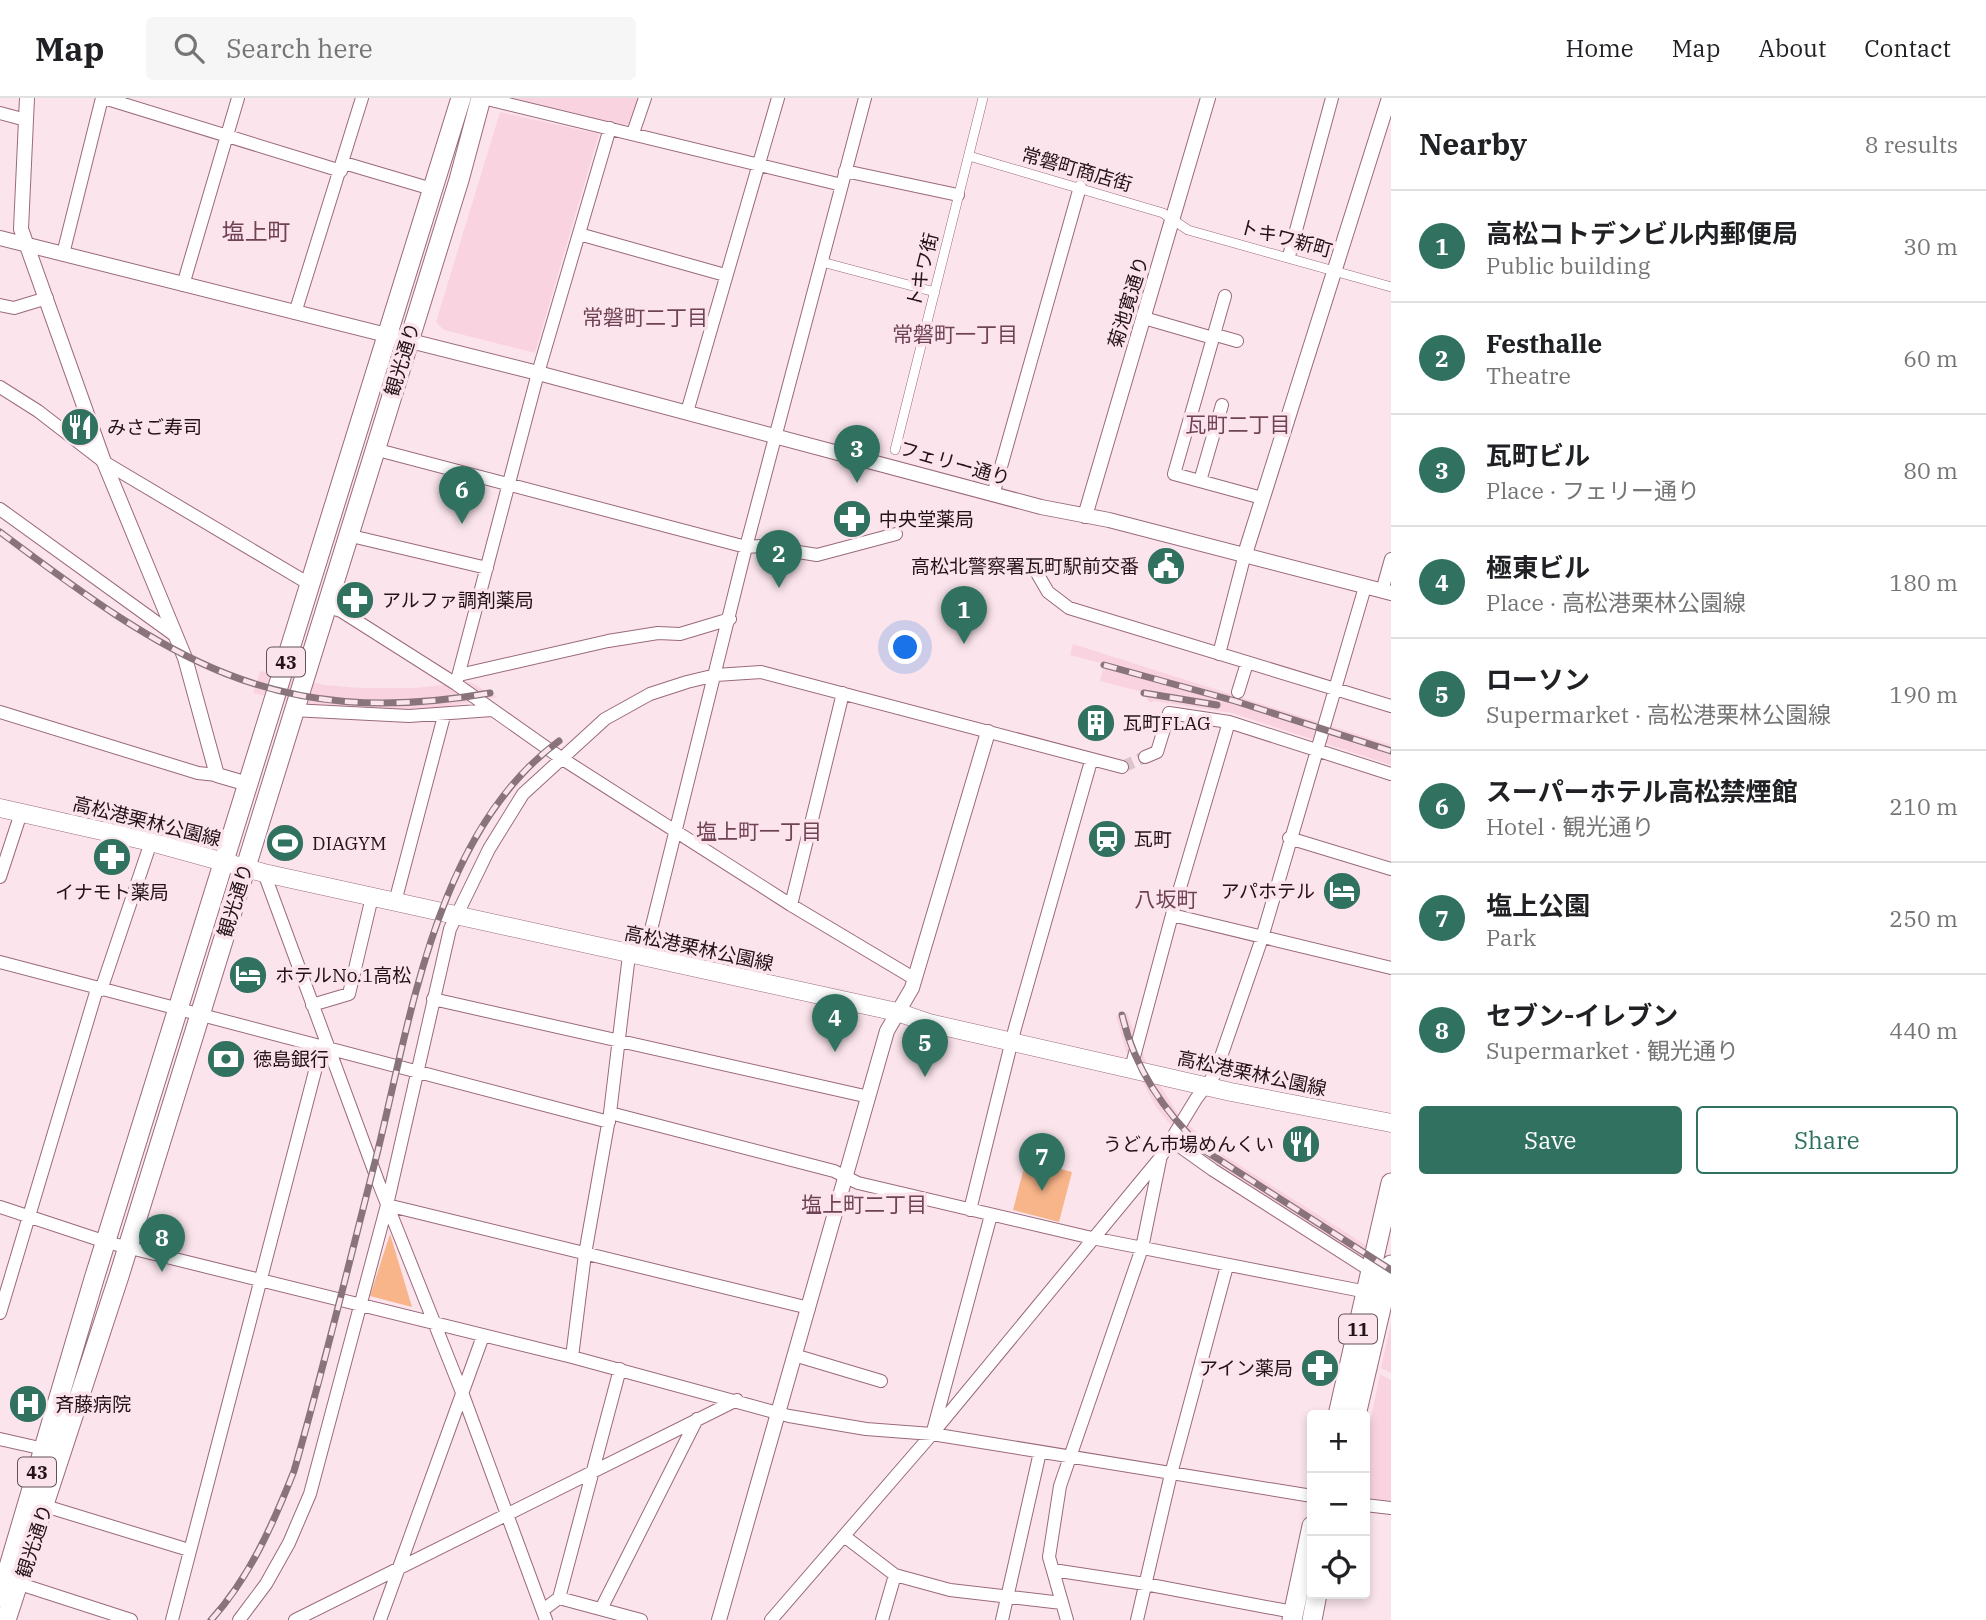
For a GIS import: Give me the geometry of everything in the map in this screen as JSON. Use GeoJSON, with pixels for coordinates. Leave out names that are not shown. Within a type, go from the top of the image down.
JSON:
{"type":"FeatureCollection","features":[{"type":"Feature","properties":{"kind":"main road","name":"観光通り"},"geometry":{"type":"LineString","coordinates":[[0,1597],[106,1242],[461,98]]}},
{"type":"Feature","properties":{"kind":"main road","name":"観光通り"},"geometry":{"type":"LineString","coordinates":[[6,1620],[20,1584],[201,1014],[292,710],[459,180],[482,98]]}},
{"type":"Feature","properties":{"kind":"main road","name":"高松港栗林公園線"},"geometry":{"type":"LineString","coordinates":[[0,808],[150,842],[264,873],[897,1012],[1012,1042],[1206,1086],[1391,1123]]}},
{"type":"Feature","properties":{"kind":"main road","name":"11"},"geometry":{"type":"LineString","coordinates":[[1357,1410],[1385,1275],[1391,1184]]}},
{"type":"Feature","properties":{"kind":"main road","name":"11"},"geometry":{"type":"LineString","coordinates":[[1339,1410],[1367,1292],[1385,1275]]}},
{"type":"Feature","properties":{"kind":"main road"},"geometry":{"type":"LineString","coordinates":[[1299,1617],[1311,1536]]}},
{"type":"Feature","properties":{"kind":"main road"},"geometry":{"type":"LineString","coordinates":[[1299,1617],[1313,1599]]}},
{"type":"Feature","properties":{"kind":"street"},"geometry":{"type":"LineString","coordinates":[[27,98],[20,229],[104,462],[177,637],[217,775]]}},
{"type":"Feature","properties":{"kind":"street"},"geometry":{"type":"LineString","coordinates":[[63,254],[103,98],[432,190]]}},
{"type":"Feature","properties":{"kind":"street"},"geometry":{"type":"LineString","coordinates":[[183,285],[238,98]]}},
{"type":"Feature","properties":{"kind":"street"},"geometry":{"type":"LineString","coordinates":[[295,313],[343,167],[362,98]]}},
{"type":"Feature","properties":{"kind":"street"},"geometry":{"type":"LineString","coordinates":[[482,98],[758,164],[958,195]]}},
{"type":"Feature","properties":{"kind":"street"},"geometry":{"type":"LineString","coordinates":[[633,133],[645,98]]}},
{"type":"Feature","properties":{"kind":"street"},"geometry":{"type":"LineString","coordinates":[[687,412],[724,275],[778,98]]}},
{"type":"Feature","properties":{"kind":"street"},"geometry":{"type":"LineString","coordinates":[[572,1357],[585,1254],[636,956],[677,829],[746,547],[865,98]]}},
{"type":"Feature","properties":{"kind":"street","name":"トキワ街"},"geometry":{"type":"LineString","coordinates":[[895,450],[983,98]]}},
{"type":"Feature","properties":{"kind":"street","name":"菊池寛通り"},"geometry":{"type":"LineString","coordinates":[[1085,516],[1208,98]]}},
{"type":"Feature","properties":{"kind":"street"},"geometry":{"type":"LineString","coordinates":[[1289,256],[1332,98]]}},
{"type":"Feature","properties":{"kind":"street"},"geometry":{"type":"LineString","coordinates":[[1219,654],[1262,498],[1389,98]]}},
{"type":"Feature","properties":{"kind":"street"},"geometry":{"type":"LineString","coordinates":[[0,113],[26,120]]}},
{"type":"Feature","properties":{"kind":"street"},"geometry":{"type":"LineString","coordinates":[[458,680],[538,373],[610,128]]}},
{"type":"Feature","properties":{"kind":"street","name":"常磐町商店街"},"geometry":{"type":"LineString","coordinates":[[969,156],[1163,213],[1173,220]]}},
{"type":"Feature","properties":{"kind":"street"},"geometry":{"type":"LineString","coordinates":[[993,495],[1080,187]]}},
{"type":"Feature","properties":{"kind":"street","name":"トキワ新町"},"geometry":{"type":"LineString","coordinates":[[1173,220],[1188,230],[1289,256],[1391,287]]}},
{"type":"Feature","properties":{"kind":"street"},"geometry":{"type":"LineString","coordinates":[[579,234],[724,275]]}},
{"type":"Feature","properties":{"kind":"street","name":"フェリー通り"},"geometry":{"type":"LineString","coordinates":[[0,238],[538,373],[993,495],[1245,554],[1386,592]]}},
{"type":"Feature","properties":{"kind":"street"},"geometry":{"type":"LineString","coordinates":[[822,262],[935,292]]}},
{"type":"Feature","properties":{"kind":"street"},"geometry":{"type":"LineString","coordinates":[[1225,296],[1174,474],[1262,498]]}},
{"type":"Feature","properties":{"kind":"street"},"geometry":{"type":"LineString","coordinates":[[0,305],[14,308],[47,298]]}},
{"type":"Feature","properties":{"kind":"street"},"geometry":{"type":"LineString","coordinates":[[1144,318],[1213,338],[1216,335],[1237,341]]}},
{"type":"Feature","properties":{"kind":"street"},"geometry":{"type":"LineString","coordinates":[[0,387],[38,411],[104,462],[311,585]]}},
{"type":"Feature","properties":{"kind":"street"},"geometry":{"type":"LineString","coordinates":[[1200,481],[1222,405]]}},
{"type":"Feature","properties":{"kind":"street"},"geometry":{"type":"LineString","coordinates":[[374,449],[746,547],[761,546],[817,555],[896,534]]}},
{"type":"Feature","properties":{"kind":"street"},"geometry":{"type":"LineString","coordinates":[[0,509],[177,637]]}},
{"type":"Feature","properties":{"kind":"street"},"geometry":{"type":"LineString","coordinates":[[347,535],[487,568]]}},
{"type":"Feature","properties":{"kind":"street"},"geometry":{"type":"LineString","coordinates":[[1386,592],[1391,559]]}},
{"type":"Feature","properties":{"kind":"street"},"geometry":{"type":"LineString","coordinates":[[1037,573],[1048,592],[1069,608],[1391,706]]}},
{"type":"Feature","properties":{"kind":"street"},"geometry":{"type":"LineString","coordinates":[[771,1620],[932,1434],[1160,1158],[1215,1074],[1261,938],[1365,587]]}},
{"type":"Feature","properties":{"kind":"street"},"geometry":{"type":"LineString","coordinates":[[325,606],[341,611],[458,680],[492,710],[561,758],[677,829],[791,905],[915,979]]}},
{"type":"Feature","properties":{"kind":"street"},"geometry":{"type":"LineString","coordinates":[[458,680],[608,642],[658,633],[680,634],[730,619]]}},
{"type":"Feature","properties":{"kind":"street"},"geometry":{"type":"LineString","coordinates":[[1238,692],[1247,663]]}},
{"type":"Feature","properties":{"kind":"street"},"geometry":{"type":"LineString","coordinates":[[239,1620],[266,1584],[289,1544],[310,1494],[387,1205],[450,929],[489,849],[523,794],[605,719],[650,694],[716,675],[761,672],[1122,767]]}},
{"type":"Feature","properties":{"kind":"street"},"geometry":{"type":"LineString","coordinates":[[791,905],[843,693]]}},
{"type":"Feature","properties":{"kind":"street"},"geometry":{"type":"LineString","coordinates":[[292,710],[444,716],[492,710]]}},
{"type":"Feature","properties":{"kind":"street"},"geometry":{"type":"LineString","coordinates":[[0,712],[248,784]]}},
{"type":"Feature","properties":{"kind":"street"},"geometry":{"type":"LineString","coordinates":[[1145,757],[1157,752],[1170,713],[1229,722],[1391,774]]}},
{"type":"Feature","properties":{"kind":"street"},"geometry":{"type":"LineString","coordinates":[[394,902],[444,716]]}},
{"type":"Feature","properties":{"kind":"street"},"geometry":{"type":"LineString","coordinates":[[1132,1068],[1172,915],[1229,722]]}},
{"type":"Feature","properties":{"kind":"street"},"geometry":{"type":"LineString","coordinates":[[719,1620],[887,1031],[915,979],[988,732]]}},
{"type":"Feature","properties":{"kind":"street"},"geometry":{"type":"LineString","coordinates":[[970,1210],[1012,1042],[1091,761]]}},
{"type":"Feature","properties":{"kind":"street"},"geometry":{"type":"LineString","coordinates":[[0,877],[21,813]]}},
{"type":"Feature","properties":{"kind":"street"},"geometry":{"type":"LineString","coordinates":[[1289,838],[1391,869]]}},
{"type":"Feature","properties":{"kind":"street"},"geometry":{"type":"LineString","coordinates":[[0,1313],[99,990],[150,842]]}},
{"type":"Feature","properties":{"kind":"street"},"geometry":{"type":"LineString","coordinates":[[264,873],[387,1205],[463,1395],[545,1615],[559,1598],[590,1472],[620,1369]]}},
{"type":"Feature","properties":{"kind":"street"},"geometry":{"type":"LineString","coordinates":[[312,1005],[349,994],[372,897]]}},
{"type":"Feature","properties":{"kind":"street"},"geometry":{"type":"LineString","coordinates":[[1172,915],[1391,968]]}},
{"type":"Feature","properties":{"kind":"street"},"geometry":{"type":"LineString","coordinates":[[0,962],[419,1073],[846,1177],[858,1184],[1092,1238],[1367,1292]]}},
{"type":"Feature","properties":{"kind":"street"},"geometry":{"type":"LineString","coordinates":[[433,999],[869,1097]]}},
{"type":"Feature","properties":{"kind":"street"},"geometry":{"type":"LineString","coordinates":[[172,1620],[188,1550],[319,1056],[329,1049]]}},
{"type":"Feature","properties":{"kind":"street"},"geometry":{"type":"LineString","coordinates":[[1171,1140],[1221,1176],[1385,1275]]}},
{"type":"Feature","properties":{"kind":"street"},"geometry":{"type":"LineString","coordinates":[[1067,1620],[1049,1557],[1054,1515],[1070,1457],[1142,1248],[1160,1158]]}},
{"type":"Feature","properties":{"kind":"street"},"geometry":{"type":"LineString","coordinates":[[387,1205],[809,1308]]}},
{"type":"Feature","properties":{"kind":"street"},"geometry":{"type":"LineString","coordinates":[[0,1207],[106,1242],[620,1369],[778,1413],[840,1425],[932,1434],[1307,1495]]}},
{"type":"Feature","properties":{"kind":"street"},"geometry":{"type":"LineString","coordinates":[[932,1434],[991,1215]]}},
{"type":"Feature","properties":{"kind":"street"},"geometry":{"type":"LineString","coordinates":[[1137,1620],[1171,1474],[1227,1266]]}},
{"type":"Feature","properties":{"kind":"street"},"geometry":{"type":"LineString","coordinates":[[380,1620],[483,1336]]}},
{"type":"Feature","properties":{"kind":"street"},"geometry":{"type":"LineString","coordinates":[[794,1355],[881,1381]]}},
{"type":"Feature","properties":{"kind":"street"},"geometry":{"type":"LineString","coordinates":[[295,1620],[317,1615],[398,1570],[737,1400]]}},
{"type":"Feature","properties":{"kind":"street"},"geometry":{"type":"LineString","coordinates":[[601,1609],[697,1419]]}},
{"type":"Feature","properties":{"kind":"street"},"geometry":{"type":"LineString","coordinates":[[0,1439],[44,1449]]}},
{"type":"Feature","properties":{"kind":"street"},"geometry":{"type":"LineString","coordinates":[[1002,1620],[1041,1452]]}},
{"type":"Feature","properties":{"kind":"street"},"geometry":{"type":"LineString","coordinates":[[45,1506],[188,1550]]}},
{"type":"Feature","properties":{"kind":"street"},"geometry":{"type":"LineString","coordinates":[[1370,1506],[1391,1508]]}},
{"type":"Feature","properties":{"kind":"street"},"geometry":{"type":"LineString","coordinates":[[844,1536],[895,1574],[950,1590],[1062,1602]]}},
{"type":"Feature","properties":{"kind":"street"},"geometry":{"type":"LineString","coordinates":[[1053,1570],[1145,1584],[1299,1617]]}},
{"type":"Feature","properties":{"kind":"street"},"geometry":{"type":"LineString","coordinates":[[882,1620],[895,1574]]}},
{"type":"Feature","properties":{"kind":"street"},"geometry":{"type":"LineString","coordinates":[[20,1584],[131,1620]]}},
{"type":"Feature","properties":{"kind":"street"},"geometry":{"type":"LineString","coordinates":[[559,1598],[641,1620]]}},
{"type":"Feature","properties":{"kind":"shaded area"},"geometry":{"type":"Polygon","coordinates":[[[514,98],[639,98],[631,124],[623,125],[514,98]]]}},
{"type":"Feature","properties":{"kind":"shaded area"},"geometry":{"type":"Polygon","coordinates":[[[500,112],[599,134],[535,353],[444,330],[436,322],[500,112]]]}},
{"type":"Feature","properties":{"kind":"shaded area"},"geometry":{"type":"Polygon","coordinates":[[[1073,644],[1391,745],[1391,765],[1232,713],[1154,701],[1150,703],[1143,692],[1100,681],[1104,664],[1070,655],[1073,644]]]}},
{"type":"Feature","properties":{"kind":"shaded area"},"geometry":{"type":"Polygon","coordinates":[[[260,671],[325,685],[361,688],[415,688],[470,682],[497,697],[445,707],[386,710],[294,703],[253,693],[260,671]]]}},
{"type":"Feature","properties":{"kind":"shaded area"},"geometry":{"type":"Polygon","coordinates":[[[1127,1013],[1149,1069],[1179,1115],[1225,1156],[1391,1261],[1391,1278],[1200,1155],[1181,1138],[1156,1107],[1126,1052],[1116,1016],[1127,1013]]]}},
{"type":"Feature","properties":{"kind":"shaded area"},"geometry":{"type":"Polygon","coordinates":[[[1026,1160],[1072,1172],[1059,1222],[1013,1210],[1026,1160]]]}},
{"type":"Feature","properties":{"kind":"shaded area"},"geometry":{"type":"Polygon","coordinates":[[[390,1234],[412,1307],[370,1296],[390,1234]]]}},
{"type":"Feature","properties":{"kind":"shaded area"},"geometry":{"type":"Polygon","coordinates":[[[1391,1322],[1391,1373],[1381,1368],[1391,1322]]]}},
{"type":"Feature","properties":{"kind":"shaded area"},"geometry":{"type":"Polygon","coordinates":[[[1380,1374],[1391,1380],[1391,1501],[1370,1499],[1370,1423],[1380,1374]]]}},
{"type":"Feature","properties":{"kind":"tunnel"},"geometry":{"type":"LineString","coordinates":[[1122,767],[1145,757]]}},
{"type":"Feature","properties":{"kind":"railway"},"geometry":{"type":"LineString","coordinates":[[0,532],[116,615],[171,648],[226,674],[283,692],[345,701],[413,702],[490,693]]}},
{"type":"Feature","properties":{"kind":"railway"},"geometry":{"type":"LineString","coordinates":[[1104,665],[1235,701],[1391,751]]}},
{"type":"Feature","properties":{"kind":"railway"},"geometry":{"type":"LineString","coordinates":[[1144,693],[1217,705]]}},
{"type":"Feature","properties":{"kind":"railway"},"geometry":{"type":"LineString","coordinates":[[211,1620],[249,1568],[269,1530],[294,1471],[346,1276],[417,989],[434,932],[456,876],[483,825],[517,779],[559,741]]}},
{"type":"Feature","properties":{"kind":"railway"},"geometry":{"type":"LineString","coordinates":[[1122,1015],[1143,1072],[1164,1105],[1204,1150],[1391,1270]]}},
{"type":"Feature","properties":{"kind":"place","name":"みさご寿司"},"geometry":{"type":"Point","coordinates":[80,427]}},
{"type":"Feature","properties":{"kind":"place","name":"瓦町ビル"},"geometry":{"type":"Point","coordinates":[857,483]}},
{"type":"Feature","properties":{"kind":"place","name":"中央堂薬局"},"geometry":{"type":"Point","coordinates":[852,519]}},
{"type":"Feature","properties":{"kind":"place","name":"スーパーホテル高松禁煙館"},"geometry":{"type":"Point","coordinates":[462,524]}},
{"type":"Feature","properties":{"kind":"place","name":"高松北警察署瓦町駅前交番"},"geometry":{"type":"Point","coordinates":[1166,566]}},
{"type":"Feature","properties":{"kind":"place","name":"Festhalle"},"geometry":{"type":"Point","coordinates":[779,588]}},
{"type":"Feature","properties":{"kind":"place","name":"アルファ調剤薬局"},"geometry":{"type":"Point","coordinates":[355,600]}},
{"type":"Feature","properties":{"kind":"place","name":"高松コトデンビル内郵便局"},"geometry":{"type":"Point","coordinates":[964,644]}},
{"type":"Feature","properties":{"kind":"place","name":"瓦町FLAG"},"geometry":{"type":"Point","coordinates":[1096,723]}},
{"type":"Feature","properties":{"kind":"place","name":"瓦町"},"geometry":{"type":"Point","coordinates":[1107,839]}},
{"type":"Feature","properties":{"kind":"place","name":"DIAGYM"},"geometry":{"type":"Point","coordinates":[285,843]}},
{"type":"Feature","properties":{"kind":"place","name":"イナモト薬局"},"geometry":{"type":"Point","coordinates":[112,857]}},
{"type":"Feature","properties":{"kind":"place","name":"アパホテル"},"geometry":{"type":"Point","coordinates":[1342,891]}},
{"type":"Feature","properties":{"kind":"place","name":"ホテルNo.1高松"},"geometry":{"type":"Point","coordinates":[248,975]}},
{"type":"Feature","properties":{"kind":"place","name":"極東ビル"},"geometry":{"type":"Point","coordinates":[835,1052]}},
{"type":"Feature","properties":{"kind":"place","name":"徳島銀行"},"geometry":{"type":"Point","coordinates":[226,1059]}},
{"type":"Feature","properties":{"kind":"place","name":"ローソン"},"geometry":{"type":"Point","coordinates":[925,1077]}},
{"type":"Feature","properties":{"kind":"place","name":"うどん市場めんくい"},"geometry":{"type":"Point","coordinates":[1301,1144]}},
{"type":"Feature","properties":{"kind":"place","name":"塩上公園"},"geometry":{"type":"Point","coordinates":[1042,1191]}},
{"type":"Feature","properties":{"kind":"place","name":"セブン-イレブン"},"geometry":{"type":"Point","coordinates":[162,1272]}},
{"type":"Feature","properties":{"kind":"place","name":"アイン薬局"},"geometry":{"type":"Point","coordinates":[1320,1368]}},
{"type":"Feature","properties":{"kind":"place","name":"斉藤病院"},"geometry":{"type":"Point","coordinates":[28,1404]}},
{"type":"Feature","properties":{"kind":"district","name":"塩上町"},"geometry":{"type":"Point","coordinates":[256,231]}},
{"type":"Feature","properties":{"kind":"district","name":"常磐町二丁目"},"geometry":{"type":"Point","coordinates":[645,317]}},
{"type":"Feature","properties":{"kind":"district","name":"常磐町一丁目"},"geometry":{"type":"Point","coordinates":[955,334]}},
{"type":"Feature","properties":{"kind":"district","name":"瓦町二丁目"},"geometry":{"type":"Point","coordinates":[1238,424]}},
{"type":"Feature","properties":{"kind":"district","name":"塩上町一丁目"},"geometry":{"type":"Point","coordinates":[759,831]}},
{"type":"Feature","properties":{"kind":"district","name":"八坂町"},"geometry":{"type":"Point","coordinates":[1166,899]}},
{"type":"Feature","properties":{"kind":"district","name":"塩上町二丁目"},"geometry":{"type":"Point","coordinates":[864,1204]}}]}
